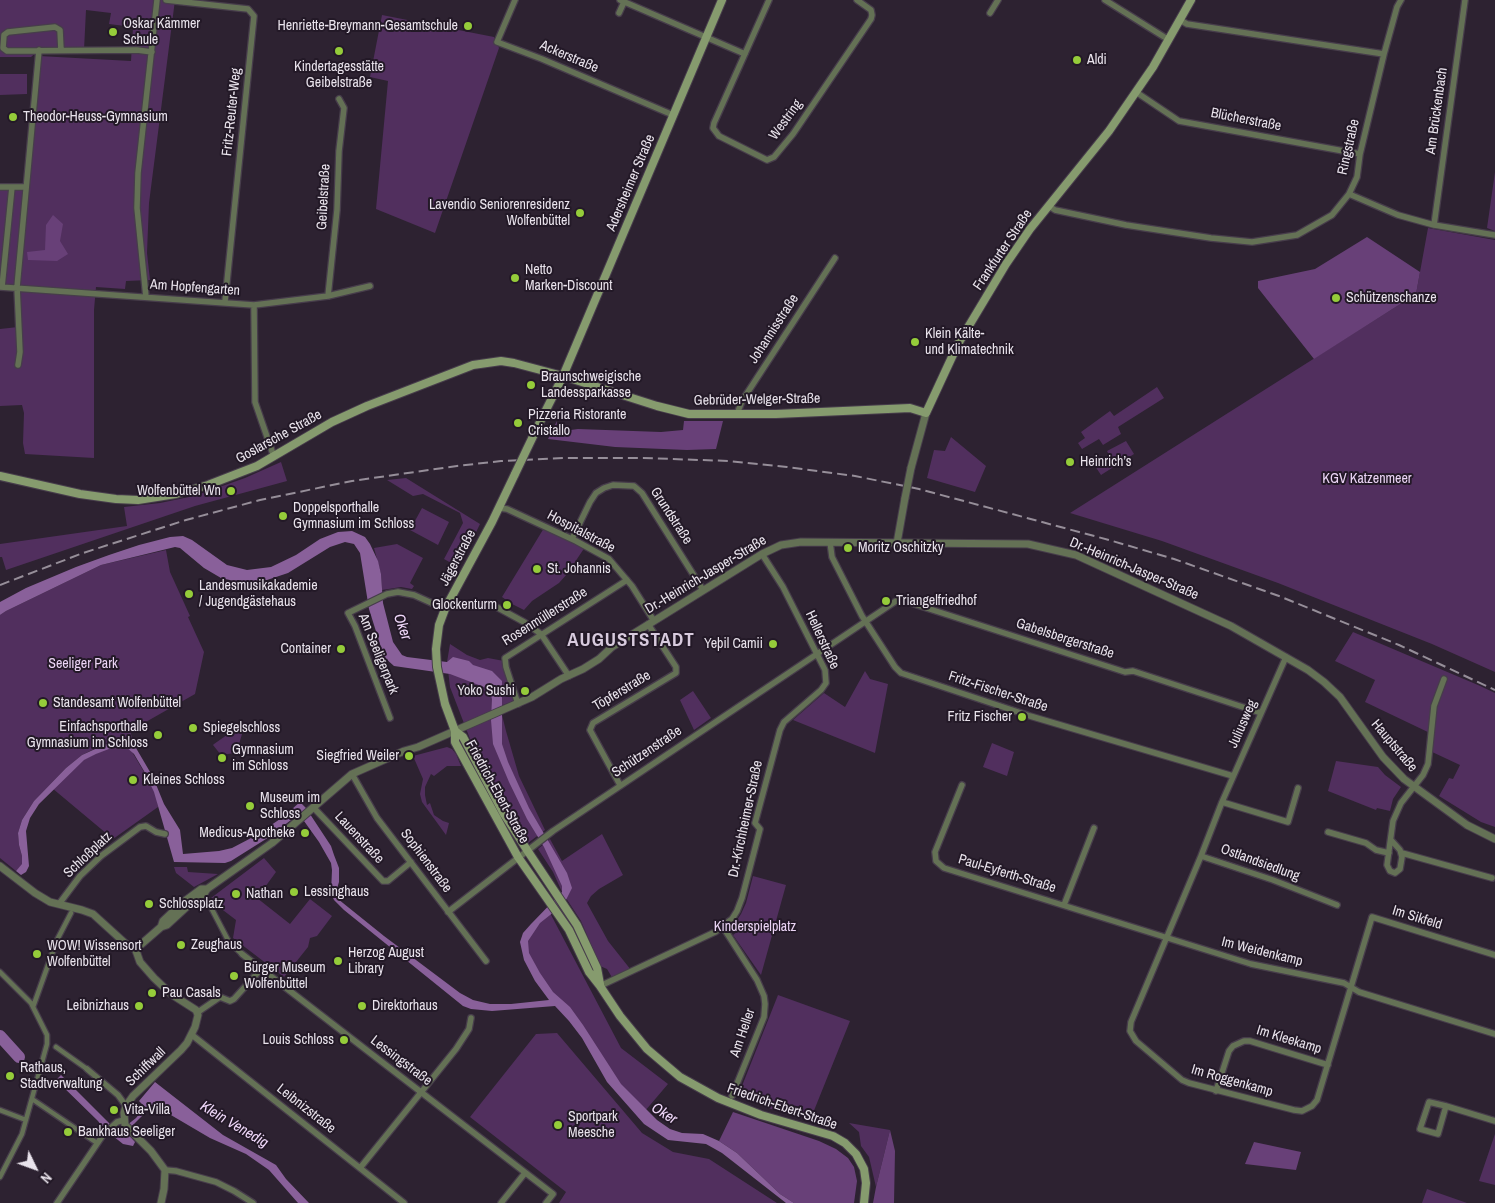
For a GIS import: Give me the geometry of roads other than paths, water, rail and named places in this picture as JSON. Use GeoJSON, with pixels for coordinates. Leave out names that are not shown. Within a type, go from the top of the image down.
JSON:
{"type":"FeatureCollection","features":[{"type":"Feature","properties":{"kind":"main road","name":"Adersheimer Straße"},"geometry":{"type":"LineString","coordinates":[[563,376],[722,0]]}},
{"type":"Feature","properties":{"kind":"main road","name":"Frankfurter Straße"},"geometry":{"type":"LineString","coordinates":[[926,413],[958,344],[1016,248],[1109,131],[1169,40],[1191,0]]}},
{"type":"Feature","properties":{"kind":"main road","name":"Goslarsche Straße"},"geometry":{"type":"LineString","coordinates":[[0,476],[80,494],[134,500],[158,498],[194,490],[232,476],[274,457],[332,422],[367,406],[473,365],[501,361],[563,376]]}},
{"type":"Feature","properties":{"kind":"main road","name":"Gebrüder-Welger-Straße"},"geometry":{"type":"LineString","coordinates":[[563,376],[681,413],[696,415],[910,408],[926,413]]}},
{"type":"Feature","properties":{"kind":"main road","name":"Jägerstraße"},"geometry":{"type":"LineString","coordinates":[[455,731],[445,704],[435,657],[437,637],[445,609],[499,508],[563,376]]}},
{"type":"Feature","properties":{"kind":"main road","name":"Friedrich-Ebert-Straße"},"geometry":{"type":"LineString","coordinates":[[455,731],[463,737],[481,773],[527,850],[566,908],[582,936],[597,968],[600,986]]}},
{"type":"Feature","properties":{"kind":"main road","name":"Friedrich-Ebert-Straße"},"geometry":{"type":"LineString","coordinates":[[455,731],[455,742],[518,857],[572,934],[589,972],[620,1016],[647,1049],[666,1067],[692,1085],[733,1105],[820,1132],[845,1143],[856,1154],[864,1169],[866,1183],[864,1203]]}},
{"type":"Feature","properties":{"kind":"street"},"geometry":{"type":"LineString","coordinates":[[146,297],[137,208],[138,173],[157,0]]}},
{"type":"Feature","properties":{"kind":"street","name":"Fritz-Reuter-Weg"},"geometry":{"type":"LineString","coordinates":[[166,0],[248,9],[254,16],[224,301]]}},
{"type":"Feature","properties":{"kind":"street","name":"Ackerstraße"},"geometry":{"type":"LineString","coordinates":[[515,0],[497,42],[542,59],[673,115]]}},
{"type":"Feature","properties":{"kind":"street","name":"Westring"},"geometry":{"type":"LineString","coordinates":[[769,0],[714,123],[714,128],[720,136],[764,159],[770,160],[801,124],[871,19],[871,10],[857,0]]}},
{"type":"Feature","properties":{"kind":"street"},"geometry":{"type":"LineString","coordinates":[[990,13],[998,0]]}},
{"type":"Feature","properties":{"kind":"street"},"geometry":{"type":"LineString","coordinates":[[1105,0],[1169,40]]}},
{"type":"Feature","properties":{"kind":"street"},"geometry":{"type":"LineString","coordinates":[[1180,20],[1188,24],[1384,54],[1397,7],[1401,0]]}},
{"type":"Feature","properties":{"kind":"street","name":"Am Brückenbach"},"geometry":{"type":"LineString","coordinates":[[1434,225],[1465,0]]}},
{"type":"Feature","properties":{"kind":"street"},"geometry":{"type":"LineString","coordinates":[[619,13],[622,1],[745,54]]}},
{"type":"Feature","properties":{"kind":"street"},"geometry":{"type":"LineString","coordinates":[[60,50],[60,30],[55,27],[8,32],[4,35],[4,48],[7,51],[152,52]]}},
{"type":"Feature","properties":{"kind":"street"},"geometry":{"type":"LineString","coordinates":[[18,365],[20,352],[17,287],[39,50]]}},
{"type":"Feature","properties":{"kind":"street","name":"Ringstraße"},"geometry":{"type":"LineString","coordinates":[[1049,206],[1055,210],[1126,225],[1211,238],[1252,242],[1297,235],[1332,215],[1349,194],[1357,178],[1360,154],[1384,54]]}},
{"type":"Feature","properties":{"kind":"street","name":"Blücherstraße"},"geometry":{"type":"LineString","coordinates":[[1136,92],[1179,121],[1360,154]]}},
{"type":"Feature","properties":{"kind":"street","name":"Geibelstraße"},"geometry":{"type":"LineString","coordinates":[[328,296],[337,210],[339,152],[344,108],[339,99]]}},
{"type":"Feature","properties":{"kind":"street"},"geometry":{"type":"LineString","coordinates":[[0,187],[25,187]]}},
{"type":"Feature","properties":{"kind":"street"},"geometry":{"type":"LineString","coordinates":[[1,287],[12,187]]}},
{"type":"Feature","properties":{"kind":"street"},"geometry":{"type":"LineString","coordinates":[[1349,194],[1398,215],[1434,225],[1495,235]]}},
{"type":"Feature","properties":{"kind":"street","name":"Johannisstraße"},"geometry":{"type":"LineString","coordinates":[[737,414],[742,401],[835,258]]}},
{"type":"Feature","properties":{"kind":"street","name":"Am Hopfengarten"},"geometry":{"type":"LineString","coordinates":[[1,287],[224,301],[254,305],[328,296],[370,286]]}},
{"type":"Feature","properties":{"kind":"street"},"geometry":{"type":"LineString","coordinates":[[254,305],[255,402],[274,457]]}},
{"type":"Feature","properties":{"kind":"street","name":"Frankfurter Straße"},"geometry":{"type":"LineString","coordinates":[[897,543],[911,468],[926,413]]}},
{"type":"Feature","properties":{"kind":"street","name":"Grundstraße"},"geometry":{"type":"LineString","coordinates":[[572,539],[590,502],[596,494],[604,488],[613,485],[634,486],[642,493],[703,590]]}},
{"type":"Feature","properties":{"kind":"street","name":"Hospitalstraße"},"geometry":{"type":"LineString","coordinates":[[499,508],[506,509],[572,539],[609,560],[628,580],[651,623]]}},
{"type":"Feature","properties":{"kind":"street","name":"Fritz-Fischer-Straße"},"geometry":{"type":"LineString","coordinates":[[830,542],[832,557],[866,622],[895,667],[901,673],[1030,716],[1233,776]]}},
{"type":"Feature","properties":{"kind":"street","name":"Dr.-Heinrich-Jasper-Straße"},"geometry":{"type":"LineString","coordinates":[[135,948],[142,945],[161,928],[168,925],[192,902],[204,894],[207,889],[254,857],[312,810],[352,774],[518,704],[599,659],[612,647],[762,554],[790,543],[1028,544],[1065,552],[1076,555],[1175,599],[1252,637],[1286,657]]}},
{"type":"Feature","properties":{"kind":"street","name":"Hellerstraße"},"geometry":{"type":"LineString","coordinates":[[762,554],[783,587],[825,670],[826,683],[821,690],[782,725]]}},
{"type":"Feature","properties":{"kind":"street","name":"Rosenmüllerstraße"},"geometry":{"type":"LineString","coordinates":[[518,704],[504,661],[507,656],[628,580]]}},
{"type":"Feature","properties":{"kind":"street","name":"Am Seeligerpark"},"geometry":{"type":"LineString","coordinates":[[390,718],[355,626],[348,613],[387,594],[407,593],[445,609]]}},
{"type":"Feature","properties":{"kind":"street","name":"Gabelsbergerstraße"},"geometry":{"type":"LineString","coordinates":[[866,622],[896,601],[908,602],[1125,672],[1133,671],[1262,713]]}},
{"type":"Feature","properties":{"kind":"street"},"geometry":{"type":"LineString","coordinates":[[491,604],[524,622],[541,634],[569,676]]}},
{"type":"Feature","properties":{"kind":"street","name":"Schützenstraße"},"geometry":{"type":"LineString","coordinates":[[448,912],[553,831],[866,622]]}},
{"type":"Feature","properties":{"kind":"street","name":"Töpferstraße"},"geometry":{"type":"LineString","coordinates":[[620,785],[590,730],[593,723],[676,673],[676,667],[651,623]]}},
{"type":"Feature","properties":{"kind":"street","name":"Juliusweg"},"geometry":{"type":"LineString","coordinates":[[1201,856],[1233,776],[1286,657]]}},
{"type":"Feature","properties":{"kind":"street","name":"Hauptstraße"},"geometry":{"type":"LineString","coordinates":[[1286,657],[1317,676],[1332,689],[1386,761],[1413,787],[1467,825],[1495,839]]}},
{"type":"Feature","properties":{"kind":"street"},"geometry":{"type":"LineString","coordinates":[[1402,853],[1400,869],[1395,872],[1390,871],[1387,867],[1393,821],[1396,812],[1423,775],[1428,764],[1434,706],[1444,679]]}},
{"type":"Feature","properties":{"kind":"street","name":"Dr.-Kirchheimer-Straße"},"geometry":{"type":"LineString","coordinates":[[600,986],[723,927],[734,915],[742,898],[760,829],[756,823],[782,725]]}},
{"type":"Feature","properties":{"kind":"street","name":"Sophienstraße"},"geometry":{"type":"LineString","coordinates":[[352,774],[377,818],[486,961]]}},
{"type":"Feature","properties":{"kind":"street","name":"Paul-Eyferth-Straße"},"geometry":{"type":"LineString","coordinates":[[962,785],[935,852],[936,860],[944,868],[1167,938]]}},
{"type":"Feature","properties":{"kind":"street"},"geometry":{"type":"LineString","coordinates":[[1222,802],[1288,822],[1298,788]]}},
{"type":"Feature","properties":{"kind":"street","name":"Lauenstraße"},"geometry":{"type":"LineString","coordinates":[[312,810],[383,881],[388,880],[411,862]]}},
{"type":"Feature","properties":{"kind":"street","name":"Schloßplatz"},"geometry":{"type":"LineString","coordinates":[[59,904],[80,876],[140,827],[146,826],[156,832],[165,834]]}},
{"type":"Feature","properties":{"kind":"street","name":"Paul-Eyferth-Straße"},"geometry":{"type":"LineString","coordinates":[[1064,905],[1094,828]]}},
{"type":"Feature","properties":{"kind":"street"},"geometry":{"type":"LineString","coordinates":[[1328,832],[1366,843],[1376,850],[1389,853]]}},
{"type":"Feature","properties":{"kind":"street"},"geometry":{"type":"LineString","coordinates":[[1390,840],[1402,853],[1492,878]]}},
{"type":"Feature","properties":{"kind":"street","name":"Ostlandsiedlung"},"geometry":{"type":"LineString","coordinates":[[1167,938],[1201,856],[1273,880],[1337,906]]}},
{"type":"Feature","properties":{"kind":"street"},"geometry":{"type":"LineString","coordinates":[[0,866],[50,902],[93,914],[126,944],[135,948],[140,962],[154,978],[172,994],[192,1006],[198,1012],[198,1019],[192,1035]]}},
{"type":"Feature","properties":{"kind":"street"},"geometry":{"type":"LineString","coordinates":[[206,898],[229,942],[242,954]]}},
{"type":"Feature","properties":{"kind":"street"},"geometry":{"type":"LineString","coordinates":[[33,1007],[57,940],[71,913]]}},
{"type":"Feature","properties":{"kind":"street","name":"Im Sikfeld"},"geometry":{"type":"LineString","coordinates":[[1351,987],[1372,917],[1495,955]]}},
{"type":"Feature","properties":{"kind":"street","name":"Am Heller"},"geometry":{"type":"LineString","coordinates":[[723,927],[758,980],[765,1004],[764,1017],[732,1096]]}},
{"type":"Feature","properties":{"kind":"street","name":"Im Weidenkamp"},"geometry":{"type":"LineString","coordinates":[[1167,938],[1251,964],[1344,983],[1359,992],[1495,1034]]}},
{"type":"Feature","properties":{"kind":"street","name":"Im Roggenkamp"},"geometry":{"type":"LineString","coordinates":[[1167,938],[1130,1022],[1130,1031],[1136,1041],[1182,1080],[1216,1091],[1302,1111],[1312,1106],[1317,1100],[1328,1065]]}},
{"type":"Feature","properties":{"kind":"street","name":"Lessingstraße"},"geometry":{"type":"LineString","coordinates":[[242,954],[553,1194],[546,1203]]}},
{"type":"Feature","properties":{"kind":"street"},"geometry":{"type":"LineString","coordinates":[[198,1012],[220,996],[230,1001],[234,1000],[261,968]]}},
{"type":"Feature","properties":{"kind":"street"},"geometry":{"type":"LineString","coordinates":[[0,972],[31,1003],[47,1035],[49,1044],[22,1134],[0,1177]]}},
{"type":"Feature","properties":{"kind":"street"},"geometry":{"type":"LineString","coordinates":[[1328,1065],[1351,987]]}},
{"type":"Feature","properties":{"kind":"street"},"geometry":{"type":"LineString","coordinates":[[360,1168],[463,1040],[469,1029],[471,1018]]}},
{"type":"Feature","properties":{"kind":"street","name":"Schiffwall"},"geometry":{"type":"LineString","coordinates":[[122,1122],[126,1106],[133,1096],[181,1050],[192,1035]]}},
{"type":"Feature","properties":{"kind":"street","name":"Leibnizstraße"},"geometry":{"type":"LineString","coordinates":[[192,1035],[404,1203]]}},
{"type":"Feature","properties":{"kind":"street","name":"Im Kleekamp"},"geometry":{"type":"LineString","coordinates":[[1216,1091],[1228,1051],[1233,1046],[1244,1041],[1250,1040],[1328,1065]]}},
{"type":"Feature","properties":{"kind":"street"},"geometry":{"type":"LineString","coordinates":[[56,1047],[87,1069],[118,1095],[126,1106]]}},
{"type":"Feature","properties":{"kind":"street"},"geometry":{"type":"LineString","coordinates":[[32,1099],[97,1142]]}},
{"type":"Feature","properties":{"kind":"street"},"geometry":{"type":"LineString","coordinates":[[1446,1106],[1438,1134],[1420,1129],[1429,1102],[1446,1106],[1495,1121]]}},
{"type":"Feature","properties":{"kind":"street"},"geometry":{"type":"LineString","coordinates":[[0,1110],[26,1120]]}},
{"type":"Feature","properties":{"kind":"street"},"geometry":{"type":"LineString","coordinates":[[57,1203],[97,1142],[103,1135],[122,1122],[151,1150],[165,1170],[161,1203]]}},
{"type":"Feature","properties":{"kind":"street"},"geometry":{"type":"LineString","coordinates":[[165,1170],[176,1171],[216,1182],[253,1203]]}},
{"type":"Feature","properties":{"kind":"street"},"geometry":{"type":"LineString","coordinates":[[501,1203],[525,1173]]}},
{"type":"Feature","properties":{"kind":"waterway","name":"Klein Venedig"},"geometry":{"type":"LineString","coordinates":[[0,1036],[19,1057]]}},
{"type":"Feature","properties":{"kind":"railway"},"geometry":{"type":"LineString","coordinates":[[0,585],[83,553],[186,520],[260,500],[352,481],[501,461],[563,458],[729,461],[855,476],[919,489],[1174,559],[1279,596],[1399,645],[1495,690]]}},
{"type":"Feature","properties":{"kind":"place","name":"Henriette-Breymann-Gesamtschule"},"geometry":{"type":"Point","coordinates":[468,26]}},
{"type":"Feature","properties":{"kind":"place","name":"Oskar Kämmer Schule"},"geometry":{"type":"Point","coordinates":[113,32]}},
{"type":"Feature","properties":{"kind":"place","name":"Kindertagesstätte Geibelstraße"},"geometry":{"type":"Point","coordinates":[339,51]}},
{"type":"Feature","properties":{"kind":"place","name":"Aldi"},"geometry":{"type":"Point","coordinates":[1077,60]}},
{"type":"Feature","properties":{"kind":"place","name":"Theodor-Heuss-Gymnasium"},"geometry":{"type":"Point","coordinates":[13,117]}},
{"type":"Feature","properties":{"kind":"place","name":"Lavendio Seniorenresidenz Wolfenbüttel"},"geometry":{"type":"Point","coordinates":[580,213]}},
{"type":"Feature","properties":{"kind":"place","name":"Netto Marken-Discount"},"geometry":{"type":"Point","coordinates":[515,278]}},
{"type":"Feature","properties":{"kind":"place","name":"Schützenschanze"},"geometry":{"type":"Point","coordinates":[1336,298]}},
{"type":"Feature","properties":{"kind":"place","name":"Klein Kälte- und Klimatechnik"},"geometry":{"type":"Point","coordinates":[915,342]}},
{"type":"Feature","properties":{"kind":"place","name":"Braunschweigische Landessparkasse"},"geometry":{"type":"Point","coordinates":[531,385]}},
{"type":"Feature","properties":{"kind":"place","name":"Pizzeria Ristorante Cristallo"},"geometry":{"type":"Point","coordinates":[518,423]}},
{"type":"Feature","properties":{"kind":"place","name":"Heinrich’s"},"geometry":{"type":"Point","coordinates":[1070,462]}},
{"type":"Feature","properties":{"kind":"place","name":"Wolfenbüttel Wn"},"geometry":{"type":"Point","coordinates":[231,491]}},
{"type":"Feature","properties":{"kind":"place","name":"Doppelsporthalle Gymnasium im Schloss"},"geometry":{"type":"Point","coordinates":[283,516]}},
{"type":"Feature","properties":{"kind":"place","name":"Moritz Oschitzky"},"geometry":{"type":"Point","coordinates":[848,548]}},
{"type":"Feature","properties":{"kind":"place","name":"St. Johannis"},"geometry":{"type":"Point","coordinates":[537,569]}},
{"type":"Feature","properties":{"kind":"place","name":"Landesmusikakademie / Jugendgästehaus"},"geometry":{"type":"Point","coordinates":[189,594]}},
{"type":"Feature","properties":{"kind":"place","name":"Triangelfriedhof"},"geometry":{"type":"Point","coordinates":[886,601]}},
{"type":"Feature","properties":{"kind":"place","name":"Glockenturm"},"geometry":{"type":"Point","coordinates":[507,605]}},
{"type":"Feature","properties":{"kind":"place","name":"Yeþil Camii"},"geometry":{"type":"Point","coordinates":[773,644]}},
{"type":"Feature","properties":{"kind":"place","name":"Container"},"geometry":{"type":"Point","coordinates":[341,649]}},
{"type":"Feature","properties":{"kind":"place","name":"Yoko Sushi"},"geometry":{"type":"Point","coordinates":[525,691]}},
{"type":"Feature","properties":{"kind":"place","name":"Standesamt Wolfenbüttel"},"geometry":{"type":"Point","coordinates":[43,703]}},
{"type":"Feature","properties":{"kind":"place","name":"Fritz Fischer"},"geometry":{"type":"Point","coordinates":[1022,717]}},
{"type":"Feature","properties":{"kind":"place","name":"Spiegelschloss"},"geometry":{"type":"Point","coordinates":[193,728]}},
{"type":"Feature","properties":{"kind":"place","name":"Einfachsporthalle Gymnasium im Schloss"},"geometry":{"type":"Point","coordinates":[158,735]}},
{"type":"Feature","properties":{"kind":"place","name":"Siegfried Weiler"},"geometry":{"type":"Point","coordinates":[409,756]}},
{"type":"Feature","properties":{"kind":"place","name":"Gymnasium im Schloss"},"geometry":{"type":"Point","coordinates":[222,758]}},
{"type":"Feature","properties":{"kind":"place","name":"Kleines Schloss"},"geometry":{"type":"Point","coordinates":[133,780]}},
{"type":"Feature","properties":{"kind":"place","name":"Museum im Schloss"},"geometry":{"type":"Point","coordinates":[250,806]}},
{"type":"Feature","properties":{"kind":"place","name":"Medicus-Apotheke"},"geometry":{"type":"Point","coordinates":[305,833]}},
{"type":"Feature","properties":{"kind":"place","name":"Lessinghaus"},"geometry":{"type":"Point","coordinates":[294,892]}},
{"type":"Feature","properties":{"kind":"place","name":"Nathan"},"geometry":{"type":"Point","coordinates":[236,894]}},
{"type":"Feature","properties":{"kind":"place","name":"Schlossplatz"},"geometry":{"type":"Point","coordinates":[149,904]}},
{"type":"Feature","properties":{"kind":"place","name":"Zeughaus"},"geometry":{"type":"Point","coordinates":[181,945]}},
{"type":"Feature","properties":{"kind":"place","name":"WOW! Wissensort Wolfenbüttel"},"geometry":{"type":"Point","coordinates":[37,954]}},
{"type":"Feature","properties":{"kind":"place","name":"Herzog August Library"},"geometry":{"type":"Point","coordinates":[338,961]}},
{"type":"Feature","properties":{"kind":"place","name":"Bürger Museum Wolfenbüttel"},"geometry":{"type":"Point","coordinates":[234,976]}},
{"type":"Feature","properties":{"kind":"place","name":"Pau Casals"},"geometry":{"type":"Point","coordinates":[152,993]}},
{"type":"Feature","properties":{"kind":"place","name":"Leibnizhaus"},"geometry":{"type":"Point","coordinates":[139,1006]}},
{"type":"Feature","properties":{"kind":"place","name":"Direktorhaus"},"geometry":{"type":"Point","coordinates":[362,1006]}},
{"type":"Feature","properties":{"kind":"place","name":"Louis Schloss"},"geometry":{"type":"Point","coordinates":[344,1040]}},
{"type":"Feature","properties":{"kind":"place","name":"Rathaus, Stadtverwaltung"},"geometry":{"type":"Point","coordinates":[10,1076]}},
{"type":"Feature","properties":{"kind":"place","name":"Vita-Villa"},"geometry":{"type":"Point","coordinates":[114,1110]}},
{"type":"Feature","properties":{"kind":"place","name":"Sportpark Meesche"},"geometry":{"type":"Point","coordinates":[558,1125]}},
{"type":"Feature","properties":{"kind":"place","name":"Bankhaus Seeliger"},"geometry":{"type":"Point","coordinates":[68,1132]}},
{"type":"Feature","properties":{"kind":"district","name":"AUGUSTSTADT"},"geometry":{"type":"Point","coordinates":[631,641]}},
{"type":"Feature","properties":{"kind":"park label","name":"KGV Katzenmeer"},"geometry":{"type":"Point","coordinates":[1367,479]}},
{"type":"Feature","properties":{"kind":"park label","name":"Seeliger Park"},"geometry":{"type":"Point","coordinates":[83,664]}},
{"type":"Feature","properties":{"kind":"park label","name":"Kinderspielplatz"},"geometry":{"type":"Point","coordinates":[755,927]}},
{"type":"Feature","properties":{"kind":"water label","name":"Oker"},"geometry":{"type":"Point","coordinates":[402,627]}},
{"type":"Feature","properties":{"kind":"water label","name":"Oker"},"geometry":{"type":"Point","coordinates":[664,1114]}}]}
